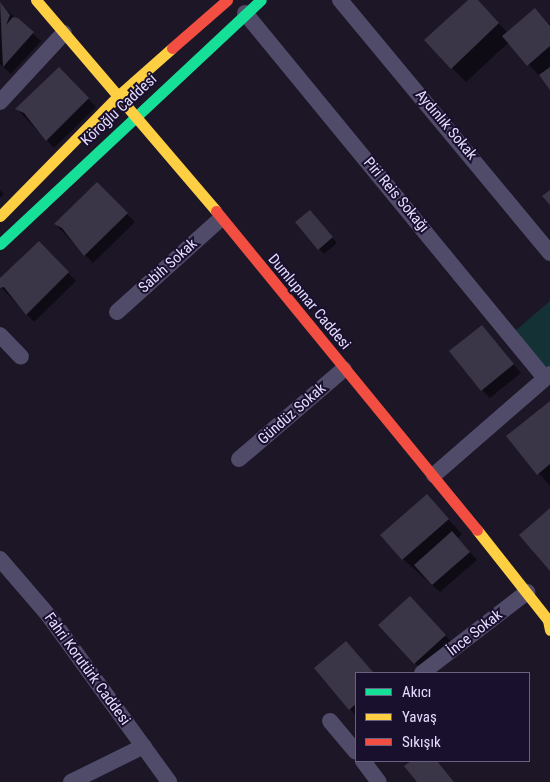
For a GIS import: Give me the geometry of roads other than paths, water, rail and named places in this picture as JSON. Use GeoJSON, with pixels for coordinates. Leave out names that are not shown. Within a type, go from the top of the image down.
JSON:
{"type":"FeatureCollection","features":[{"type":"Feature","properties":{"kind":"street","name":"Dumlupınar Caddesi"},"geometry":{"type":"LineString","coordinates":[[36,0],[120,94],[134,116],[434,475],[527,592],[549,623]]}},
{"type":"Feature","properties":{"kind":"street","name":"Köroğlu Caddesi"},"geometry":{"type":"LineString","coordinates":[[0,216],[120,94],[227,0]]}},
{"type":"Feature","properties":{"kind":"street","name":"Köroğlu Caddesi"},"geometry":{"type":"LineString","coordinates":[[0,244],[134,116],[261,0]]}},
{"type":"Feature","properties":{"kind":"street","name":"Aydınlık Sokak"},"geometry":{"type":"LineString","coordinates":[[340,0],[550,253]]}},
{"type":"Feature","properties":{"kind":"street","name":"Piri Reis Sokağı"},"geometry":{"type":"LineString","coordinates":[[245,13],[547,376]]}},
{"type":"Feature","properties":{"kind":"street"},"geometry":{"type":"LineString","coordinates":[[0,102],[64,33]]}},
{"type":"Feature","properties":{"kind":"street","name":"Sabih Sokak"},"geometry":{"type":"LineString","coordinates":[[117,312],[220,220]]}},
{"type":"Feature","properties":{"kind":"street"},"geometry":{"type":"LineString","coordinates":[[0,335],[21,357]]}},
{"type":"Feature","properties":{"kind":"street","name":"Gündüz Sokak"},"geometry":{"type":"LineString","coordinates":[[239,459],[344,369]]}},
{"type":"Feature","properties":{"kind":"street"},"geometry":{"type":"LineString","coordinates":[[434,475],[547,376]]}},
{"type":"Feature","properties":{"kind":"street","name":"Fahri Korutürk Caddesi"},"geometry":{"type":"LineString","coordinates":[[0,559],[49,616],[169,782]]}},
{"type":"Feature","properties":{"kind":"street","name":"İnce Sokak"},"geometry":{"type":"LineString","coordinates":[[423,672],[527,592]]}},
{"type":"Feature","properties":{"kind":"street"},"geometry":{"type":"LineString","coordinates":[[330,721],[351,733],[355,748]]}},
{"type":"Feature","properties":{"kind":"street"},"geometry":{"type":"LineString","coordinates":[[71,782],[144,746]]}},
{"type":"Feature","properties":{"kind":"street"},"geometry":{"type":"LineString","coordinates":[[364,762],[379,782]]}}]}
